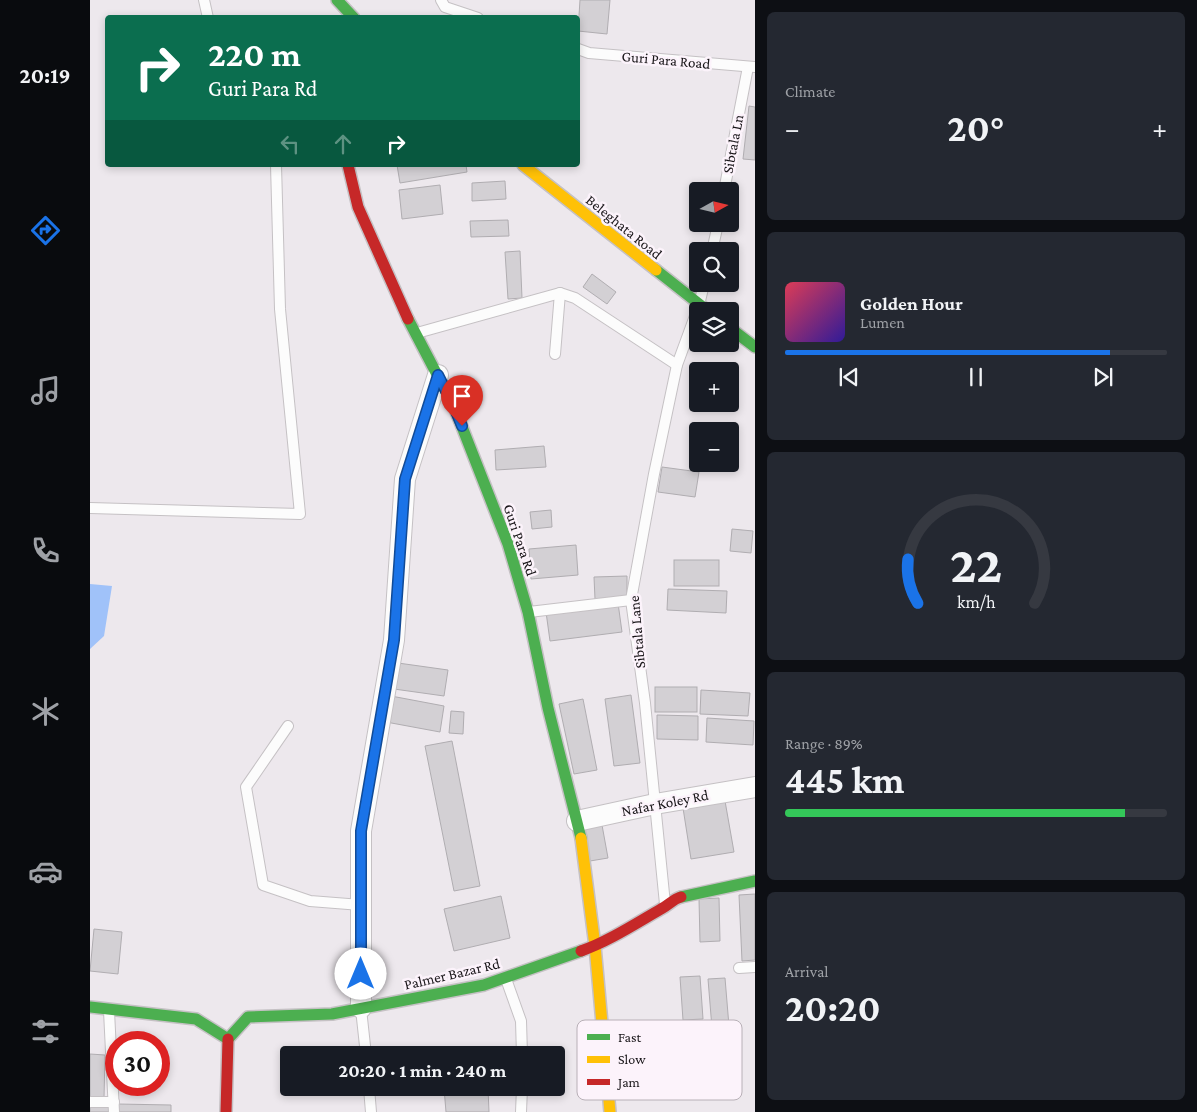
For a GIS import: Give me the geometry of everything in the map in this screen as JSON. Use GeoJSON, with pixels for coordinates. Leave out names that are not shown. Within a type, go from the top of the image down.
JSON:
{"type":"FeatureCollection","features":[{"type":"Feature","properties":{"kind":"main road"},"geometry":{"type":"LineString","coordinates":[[335,15],[337,0]]}},
{"type":"Feature","properties":{"kind":"main road"},"geometry":{"type":"LineString","coordinates":[[337,0],[351,15]]}},
{"type":"Feature","properties":{"kind":"main road","name":"Guri Para Rd"},"geometry":{"type":"LineString","coordinates":[[348,167],[358,207],[416,334],[455,409],[508,544],[528,612],[548,708],[582,843],[595,946],[602,1020]]}},
{"type":"Feature","properties":{"kind":"main road","name":"Beleghata Road"},"geometry":{"type":"LineString","coordinates":[[526,167],[696,302]]}},
{"type":"Feature","properties":{"kind":"main road"},"geometry":{"type":"LineString","coordinates":[[739,335],[754,347]]}},
{"type":"Feature","properties":{"kind":"main road","name":"Palmer Bazar Rd"},"geometry":{"type":"LineString","coordinates":[[228,1040],[248,1017],[332,1014],[484,985],[595,946],[665,907],[675,898],[754,881]]}},
{"type":"Feature","properties":{"kind":"main road"},"geometry":{"type":"LineString","coordinates":[[90,1007],[196,1019],[228,1040],[226,1112]]}},
{"type":"Feature","properties":{"kind":"street"},"geometry":{"type":"LineString","coordinates":[[361,1008],[361,831],[394,640],[405,479],[438,375]]}},
{"type":"Feature","properties":{"kind":"street","name":"Nafar Koley Rd"},"geometry":{"type":"LineString","coordinates":[[577,822],[655,804],[754,787]]}},
{"type":"Feature","properties":{"kind":"lane"},"geometry":{"type":"LineString","coordinates":[[204,0],[207,15]]}},
{"type":"Feature","properties":{"kind":"lane"},"geometry":{"type":"LineString","coordinates":[[441,0],[445,7],[469,15]]}},
{"type":"Feature","properties":{"kind":"lane","name":"Guri Para Road"},"geometry":{"type":"LineString","coordinates":[[580,50],[589,53],[751,67]]}},
{"type":"Feature","properties":{"kind":"lane","name":"Sibtala Ln"},"geometry":{"type":"LineString","coordinates":[[726,182],[751,67]]}},
{"type":"Feature","properties":{"kind":"lane"},"geometry":{"type":"LineString","coordinates":[[90,508],[300,514],[280,309],[276,167]]}},
{"type":"Feature","properties":{"kind":"lane"},"geometry":{"type":"LineString","coordinates":[[555,354],[560,293]]}},
{"type":"Feature","properties":{"kind":"lane"},"geometry":{"type":"LineString","coordinates":[[416,334],[560,293],[575,298],[677,365]]}},
{"type":"Feature","properties":{"kind":"lane","name":"Sibtala Lane"},"geometry":{"type":"LineString","coordinates":[[665,907],[645,703],[631,600],[654,474],[677,365],[689,340]]}},
{"type":"Feature","properties":{"kind":"lane"},"geometry":{"type":"LineString","coordinates":[[528,612],[631,600]]}},
{"type":"Feature","properties":{"kind":"lane"},"geometry":{"type":"LineString","coordinates":[[288,726],[246,787],[263,885],[310,902],[361,905]]}},
{"type":"Feature","properties":{"kind":"lane"},"geometry":{"type":"LineString","coordinates":[[739,968],[754,967]]}},
{"type":"Feature","properties":{"kind":"lane"},"geometry":{"type":"LineString","coordinates":[[506,977],[521,1021],[522,1046]]}},
{"type":"Feature","properties":{"kind":"lane"},"geometry":{"type":"LineString","coordinates":[[90,1102],[114,1107],[109,1008]]}},
{"type":"Feature","properties":{"kind":"lane"},"geometry":{"type":"LineString","coordinates":[[361,1008],[365,1046]]}},
{"type":"Feature","properties":{"kind":"lane"},"geometry":{"type":"LineString","coordinates":[[370,1096],[371,1112]]}},
{"type":"Feature","properties":{"kind":"lane"},"geometry":{"type":"LineString","coordinates":[[521,1112],[522,1096]]}},
{"type":"Feature","properties":{"kind":"water"},"geometry":{"type":"Polygon","coordinates":[[[90,584],[112,586],[104,636],[90,649],[90,584]]]}},
{"type":"Feature","properties":{"kind":"building"},"geometry":{"type":"Polygon","coordinates":[[[580,0],[610,0],[607,34],[580,31],[580,0]]]}},
{"type":"Feature","properties":{"kind":"building"},"geometry":{"type":"Polygon","coordinates":[[[749,106],[755,107],[755,160],[743,159],[749,106]]]}},
{"type":"Feature","properties":{"kind":"building"},"geometry":{"type":"Polygon","coordinates":[[[397,167],[466,167],[467,172],[400,183],[397,167]]]}},
{"type":"Feature","properties":{"kind":"building"},"geometry":{"type":"Polygon","coordinates":[[[505,181],[506,199],[472,201],[472,183],[505,181]]]}},
{"type":"Feature","properties":{"kind":"building"},"geometry":{"type":"Polygon","coordinates":[[[440,185],[443,214],[402,219],[399,190],[440,185]]]}},
{"type":"Feature","properties":{"kind":"building"},"geometry":{"type":"Polygon","coordinates":[[[508,220],[509,236],[471,237],[470,221],[508,220]]]}},
{"type":"Feature","properties":{"kind":"building"},"geometry":{"type":"Polygon","coordinates":[[[520,251],[522,298],[508,299],[505,252],[520,251]]]}},
{"type":"Feature","properties":{"kind":"building"},"geometry":{"type":"Polygon","coordinates":[[[592,274],[616,292],[607,304],[583,287],[592,274]]]}},
{"type":"Feature","properties":{"kind":"building"},"geometry":{"type":"Polygon","coordinates":[[[544,446],[546,467],[496,470],[495,450],[544,446]]]}},
{"type":"Feature","properties":{"kind":"building"},"geometry":{"type":"Polygon","coordinates":[[[662,467],[699,472],[695,497],[658,492],[662,467]]]}},
{"type":"Feature","properties":{"kind":"building"},"geometry":{"type":"Polygon","coordinates":[[[551,510],[552,527],[532,529],[530,512],[551,510]]]}},
{"type":"Feature","properties":{"kind":"building"},"geometry":{"type":"Polygon","coordinates":[[[732,529],[753,531],[751,553],[730,551],[732,529]]]}},
{"type":"Feature","properties":{"kind":"building"},"geometry":{"type":"Polygon","coordinates":[[[576,545],[578,575],[531,579],[529,549],[576,545]]]}},
{"type":"Feature","properties":{"kind":"building"},"geometry":{"type":"Polygon","coordinates":[[[674,560],[719,560],[719,586],[674,586],[674,560]]]}},
{"type":"Feature","properties":{"kind":"building"},"geometry":{"type":"Polygon","coordinates":[[[627,576],[627,599],[595,599],[594,577],[627,576]]]}},
{"type":"Feature","properties":{"kind":"building"},"geometry":{"type":"Polygon","coordinates":[[[668,589],[727,591],[726,613],[667,610],[668,589]]]}},
{"type":"Feature","properties":{"kind":"building"},"geometry":{"type":"Polygon","coordinates":[[[618,603],[622,632],[550,641],[546,612],[618,603]]]}},
{"type":"Feature","properties":{"kind":"building"},"geometry":{"type":"Polygon","coordinates":[[[398,663],[448,670],[444,696],[394,689],[398,663]]]}},
{"type":"Feature","properties":{"kind":"building"},"geometry":{"type":"Polygon","coordinates":[[[655,687],[697,687],[697,712],[655,712],[655,687]]]}},
{"type":"Feature","properties":{"kind":"building"},"geometry":{"type":"Polygon","coordinates":[[[701,690],[750,693],[748,716],[700,714],[701,690]]]}},
{"type":"Feature","properties":{"kind":"building"},"geometry":{"type":"Polygon","coordinates":[[[631,695],[640,763],[614,766],[605,699],[631,695]]]}},
{"type":"Feature","properties":{"kind":"building"},"geometry":{"type":"Polygon","coordinates":[[[391,696],[444,706],[440,732],[386,722],[391,696]]]}},
{"type":"Feature","properties":{"kind":"building"},"geometry":{"type":"Polygon","coordinates":[[[583,699],[597,770],[574,774],[559,704],[583,699]]]}},
{"type":"Feature","properties":{"kind":"building"},"geometry":{"type":"Polygon","coordinates":[[[451,711],[464,712],[463,734],[449,733],[451,711]]]}},
{"type":"Feature","properties":{"kind":"building"},"geometry":{"type":"Polygon","coordinates":[[[657,715],[698,716],[698,740],[657,739],[657,715]]]}},
{"type":"Feature","properties":{"kind":"building"},"geometry":{"type":"Polygon","coordinates":[[[707,718],[754,721],[753,745],[706,742],[707,718]]]}},
{"type":"Feature","properties":{"kind":"building"},"geometry":{"type":"Polygon","coordinates":[[[452,741],[480,886],[454,891],[425,746],[452,741]]]}},
{"type":"Feature","properties":{"kind":"building"},"geometry":{"type":"Polygon","coordinates":[[[725,801],[734,852],[691,859],[683,808],[725,801]]]}},
{"type":"Feature","properties":{"kind":"building"},"geometry":{"type":"Polygon","coordinates":[[[602,825],[608,858],[590,861],[584,829],[602,825]]]}},
{"type":"Feature","properties":{"kind":"building"},"geometry":{"type":"Polygon","coordinates":[[[755,894],[755,960],[742,961],[739,895],[755,894]]]}},
{"type":"Feature","properties":{"kind":"building"},"geometry":{"type":"Polygon","coordinates":[[[501,896],[510,938],[454,951],[444,909],[501,896]]]}},
{"type":"Feature","properties":{"kind":"building"},"geometry":{"type":"Polygon","coordinates":[[[719,898],[720,941],[700,942],[699,899],[719,898]]]}},
{"type":"Feature","properties":{"kind":"building"},"geometry":{"type":"Polygon","coordinates":[[[94,929],[122,932],[118,974],[90,971],[94,929]]]}},
{"type":"Feature","properties":{"kind":"building"},"geometry":{"type":"Polygon","coordinates":[[[700,976],[703,1019],[683,1020],[680,977],[700,976]]]}},
{"type":"Feature","properties":{"kind":"building"},"geometry":{"type":"Polygon","coordinates":[[[725,978],[728,1020],[711,1020],[708,979],[725,978]]]}},
{"type":"Feature","properties":{"kind":"building"},"geometry":{"type":"Polygon","coordinates":[[[90,1054],[105,1055],[104,1098],[90,1098],[90,1054]]]}},
{"type":"Feature","properties":{"kind":"building"},"geometry":{"type":"Polygon","coordinates":[[[445,1096],[488,1096],[489,1112],[446,1112],[445,1096]]]}},
{"type":"Feature","properties":{"kind":"building"},"geometry":{"type":"Polygon","coordinates":[[[118,1104],[171,1105],[171,1112],[118,1112],[118,1104]]]}},
{"type":"Feature","properties":{"kind":"building"},"geometry":{"type":"Polygon","coordinates":[[[90,1106],[109,1107],[109,1112],[90,1112],[90,1106]]]}},
{"type":"Feature","properties":{"kind":"traffic: fast"},"geometry":{"type":"LineString","coordinates":[[337,0],[351,15]]}},
{"type":"Feature","properties":{"kind":"traffic: fast"},"geometry":{"type":"LineString","coordinates":[[656,270],[697,302]]}},
{"type":"Feature","properties":{"kind":"traffic: fast"},"geometry":{"type":"LineString","coordinates":[[408,319],[455,409],[508,544],[528,612],[548,708],[581,838]]}},
{"type":"Feature","properties":{"kind":"traffic: fast"},"geometry":{"type":"LineString","coordinates":[[739,335],[755,347]]}},
{"type":"Feature","properties":{"kind":"traffic: fast"},"geometry":{"type":"LineString","coordinates":[[681,897],[755,881]]}},
{"type":"Feature","properties":{"kind":"traffic: fast"},"geometry":{"type":"LineString","coordinates":[[228,1039],[248,1017],[332,1014],[484,985],[581,951]]}},
{"type":"Feature","properties":{"kind":"traffic: fast"},"geometry":{"type":"LineString","coordinates":[[90,1007],[196,1019],[228,1039]]}},
{"type":"Feature","properties":{"kind":"traffic: slow"},"geometry":{"type":"LineString","coordinates":[[526,167],[656,270]]}},
{"type":"Feature","properties":{"kind":"traffic: slow"},"geometry":{"type":"LineString","coordinates":[[581,838],[595,946],[602,1020]]}},
{"type":"Feature","properties":{"kind":"traffic: slow"},"geometry":{"type":"LineString","coordinates":[[609,1100],[610,1112]]}},
{"type":"Feature","properties":{"kind":"traffic: jam"},"geometry":{"type":"LineString","coordinates":[[348,167],[358,207],[408,319]]}},
{"type":"Feature","properties":{"kind":"traffic: jam"},"geometry":{"type":"LineString","coordinates":[[581,951],[612,937],[681,897]]}},
{"type":"Feature","properties":{"kind":"traffic: jam"},"geometry":{"type":"LineString","coordinates":[[226,1112],[228,1039]]}},
{"type":"Feature","properties":{"kind":"route"},"geometry":{"type":"LineString","coordinates":[[361,974],[361,831],[394,640],[405,479],[438,375],[462,426]]}}]}
